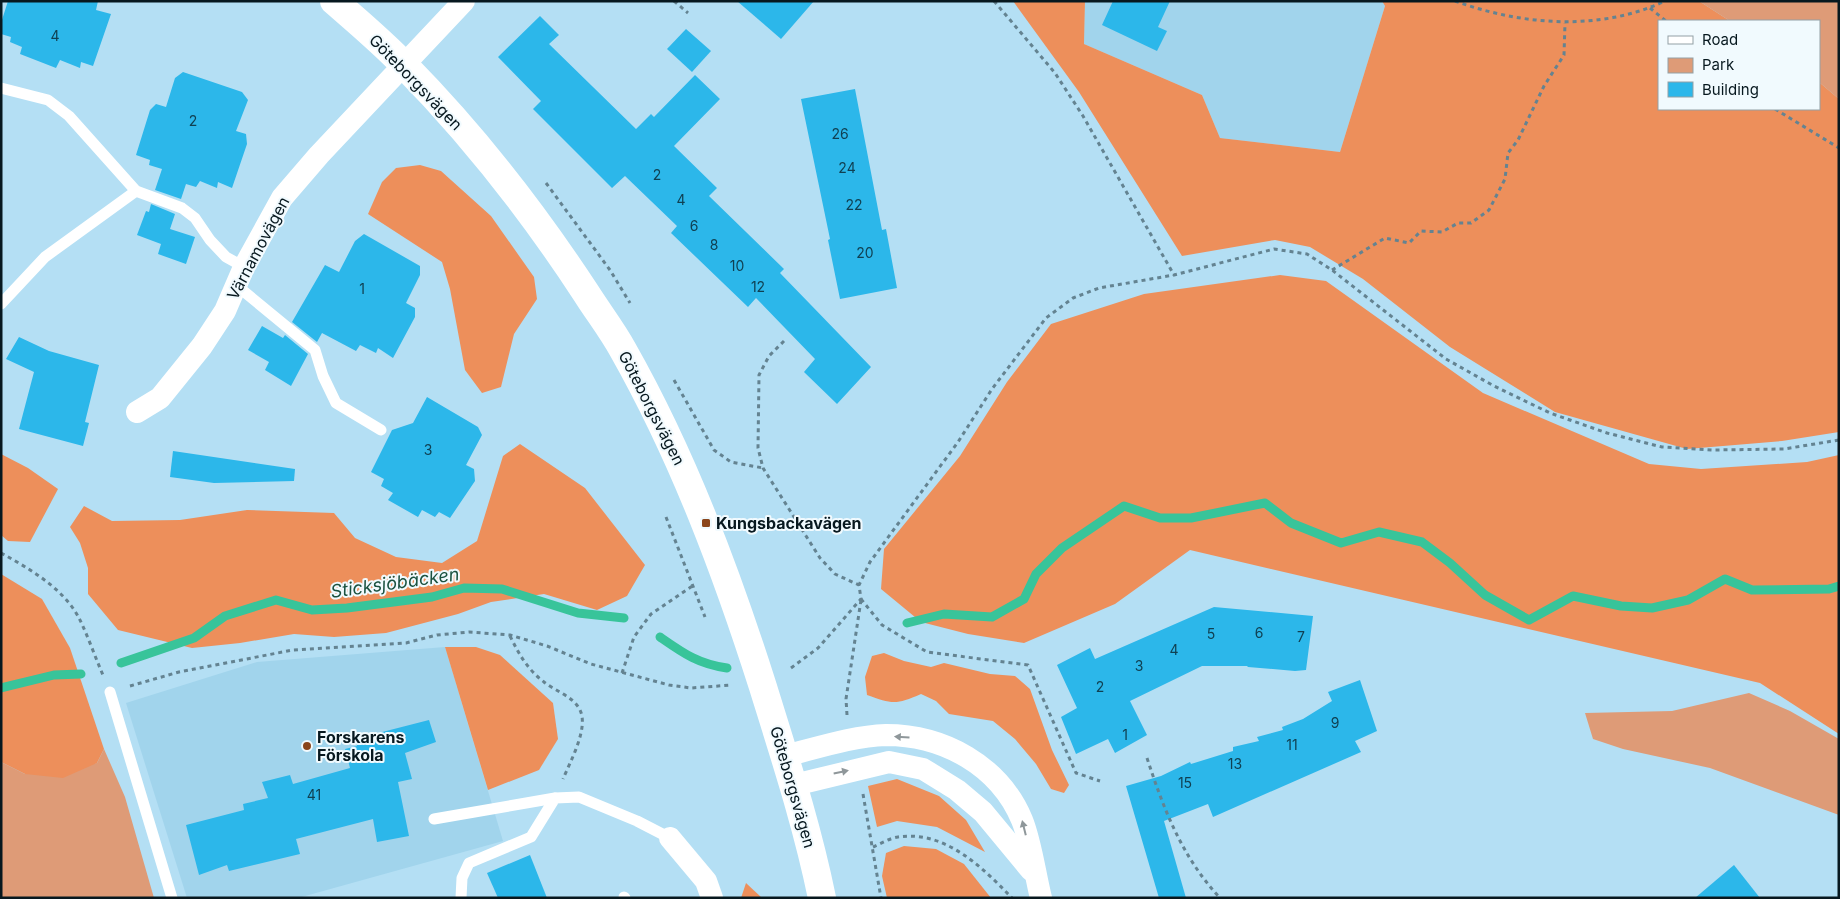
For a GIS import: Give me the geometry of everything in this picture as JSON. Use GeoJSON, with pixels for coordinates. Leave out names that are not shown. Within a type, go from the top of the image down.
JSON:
{"type":"FeatureCollection","features":[{"type":"Feature","properties":{"kind":"street","name":"Göteborgsvägen"},"geometry":{"type":"LineString","coordinates":[[334,1],[403,64],[487,158],[563,257],[622,348],[674,450],[706,524],[748,641],[794,785],[809,834],[822,898]]}},
{"type":"Feature","properties":{"kind":"street","name":"Värnamovägen"},"geometry":{"type":"LineString","coordinates":[[137,412],[160,398],[178,378],[225,311],[240,276],[282,198],[403,64],[464,1]]}},
{"type":"Feature","properties":{"kind":"street"},"geometry":{"type":"LineString","coordinates":[[785,756],[884,735],[926,738],[970,758],[1000,782],[1022,820],[1041,898]]}},
{"type":"Feature","properties":{"kind":"street"},"geometry":{"type":"LineString","coordinates":[[794,785],[888,762],[923,769],[957,790],[983,812],[1035,875]]}},
{"type":"Feature","properties":{"kind":"street"},"geometry":{"type":"LineString","coordinates":[[670,838],[706,880],[712,898]]}},
{"type":"Feature","properties":{"kind":"lane"},"geometry":{"type":"LineString","coordinates":[[1,88],[48,100],[69,116],[136,191],[182,208],[195,218],[210,240],[240,276],[315,350],[323,376],[336,403],[381,430]]}},
{"type":"Feature","properties":{"kind":"lane"},"geometry":{"type":"LineString","coordinates":[[1,304],[45,257],[136,191]]}},
{"type":"Feature","properties":{"kind":"lane"},"geometry":{"type":"LineString","coordinates":[[110,692],[172,898]]}},
{"type":"Feature","properties":{"kind":"lane"},"geometry":{"type":"LineString","coordinates":[[434,819],[555,798],[579,797],[616,811],[670,838]]}},
{"type":"Feature","properties":{"kind":"lane"},"geometry":{"type":"LineString","coordinates":[[462,898],[462,878],[469,863],[531,837],[555,798]]}},
{"type":"Feature","properties":{"kind":"path"},"geometry":{"type":"LineString","coordinates":[[674,1],[688,13]]}},
{"type":"Feature","properties":{"kind":"path"},"geometry":{"type":"LineString","coordinates":[[994,1],[1044,60],[1084,116],[1174,274]]}},
{"type":"Feature","properties":{"kind":"path"},"geometry":{"type":"LineString","coordinates":[[1455,1],[1490,14],[1565,24],[1650,8],[1665,1]]}},
{"type":"Feature","properties":{"kind":"path"},"geometry":{"type":"LineString","coordinates":[[1650,8],[1665,20]]}},
{"type":"Feature","properties":{"kind":"path"},"geometry":{"type":"LineString","coordinates":[[1332,270],[1385,238],[1409,243],[1421,231],[1442,232],[1458,223],[1471,223],[1489,210],[1505,179],[1508,153],[1518,140],[1544,86],[1564,55],[1565,24]]}},
{"type":"Feature","properties":{"kind":"path"},"geometry":{"type":"LineString","coordinates":[[1777,110],[1839,148]]}},
{"type":"Feature","properties":{"kind":"path"},"geometry":{"type":"LineString","coordinates":[[1100,781],[1076,773],[1028,665],[928,652],[882,625],[861,599],[860,585],[870,562],[958,442],[992,389],[1046,318],[1073,298],[1099,288],[1174,274],[1274,249],[1308,254],[1332,270],[1446,359],[1494,386],[1550,413],[1608,433],[1662,447],[1713,450],[1784,449],[1839,440]]}},
{"type":"Feature","properties":{"kind":"path"},"geometry":{"type":"LineString","coordinates":[[784,341],[769,356],[759,375],[758,448],[762,468],[820,558],[835,574],[860,585]]}},
{"type":"Feature","properties":{"kind":"path"},"geometry":{"type":"LineString","coordinates":[[666,517],[705,617]]}},
{"type":"Feature","properties":{"kind":"path"},"geometry":{"type":"LineString","coordinates":[[1,554],[27,567],[55,589],[78,616],[110,692],[179,672],[293,650],[406,643],[437,635],[469,632],[510,635],[622,673],[684,687],[733,685]]}},
{"type":"Feature","properties":{"kind":"path"},"geometry":{"type":"LineString","coordinates":[[622,673],[634,637],[651,614],[694,585]]}},
{"type":"Feature","properties":{"kind":"path"},"geometry":{"type":"LineString","coordinates":[[791,668],[818,648],[861,599]]}},
{"type":"Feature","properties":{"kind":"path"},"geometry":{"type":"LineString","coordinates":[[510,635],[528,668],[544,682],[568,698],[580,710],[582,726],[577,745],[555,798]]}},
{"type":"Feature","properties":{"kind":"path"},"geometry":{"type":"LineString","coordinates":[[1147,758],[1165,813],[1178,838],[1209,886],[1220,898]]}},
{"type":"Feature","properties":{"kind":"path"},"geometry":{"type":"LineString","coordinates":[[873,847],[897,837],[924,838],[950,844],[977,864],[1012,898]]}},
{"type":"Feature","properties":{"kind":"shaded area"},"geometry":{"type":"Polygon","coordinates":[[[1013,1],[1085,1],[1084,44],[1202,95],[1220,138],[1340,152],[1385,6],[1382,1],[1699,1],[1728,20],[1658,20],[1658,110],[1820,110],[1820,83],[1839,99],[1839,432],[1782,441],[1687,449],[1555,412],[1450,347],[1363,279],[1310,247],[1275,240],[1182,256],[1079,92],[1013,1]]]}},
{"type":"Feature","properties":{"kind":"shaded area"},"geometry":{"type":"Polygon","coordinates":[[[1085,1],[1382,1],[1385,6],[1340,152],[1220,138],[1202,95],[1084,44],[1085,1]]]}},
{"type":"Feature","properties":{"kind":"shaded area"},"geometry":{"type":"Polygon","coordinates":[[[420,165],[441,171],[491,216],[534,277],[537,299],[514,334],[501,387],[482,393],[465,370],[450,289],[442,262],[368,214],[382,182],[396,168],[420,165]]]}},
{"type":"Feature","properties":{"kind":"shaded area"},"geometry":{"type":"Polygon","coordinates":[[[1280,275],[1326,281],[1483,393],[1649,464],[1701,469],[1807,462],[1839,455],[1839,734],[1760,683],[1190,550],[1115,604],[1024,643],[968,634],[921,622],[881,589],[884,549],[960,456],[1007,382],[1051,324],[1144,294],[1280,275]]]}},
{"type":"Feature","properties":{"kind":"shaded area"},"geometry":{"type":"Polygon","coordinates":[[[520,444],[585,488],[645,565],[627,596],[597,610],[544,594],[491,602],[458,614],[386,633],[334,637],[294,634],[240,643],[192,648],[118,630],[88,594],[88,568],[80,543],[70,527],[84,506],[112,521],[180,520],[247,510],[334,513],[355,538],[396,557],[442,563],[477,541],[503,456],[520,444]]]}},
{"type":"Feature","properties":{"kind":"shaded area"},"geometry":{"type":"Polygon","coordinates":[[[1,454],[28,468],[58,489],[30,542],[8,541],[1,535],[1,454]]]}},
{"type":"Feature","properties":{"kind":"shaded area"},"geometry":{"type":"Polygon","coordinates":[[[1,574],[42,599],[70,648],[104,749],[97,763],[63,778],[25,774],[1,762],[1,574]]]}},
{"type":"Feature","properties":{"kind":"shaded area","name":"Forskarens Förskola"},"geometry":{"type":"Polygon","coordinates":[[[445,647],[503,841],[298,898],[187,898],[126,703],[257,662],[445,647]]]}},
{"type":"Feature","properties":{"kind":"shaded area"},"geometry":{"type":"Polygon","coordinates":[[[445,647],[476,647],[500,655],[553,703],[558,739],[539,770],[488,790],[445,647]]]}},
{"type":"Feature","properties":{"kind":"shaded area"},"geometry":{"type":"Polygon","coordinates":[[[884,653],[904,661],[931,667],[944,663],[990,674],[1015,676],[1030,689],[1052,750],[1069,785],[1064,793],[1051,789],[1036,764],[1015,739],[993,721],[949,714],[936,701],[921,694],[900,702],[888,702],[867,695],[865,677],[872,656],[884,653]]]}},
{"type":"Feature","properties":{"kind":"shaded area"},"geometry":{"type":"Polygon","coordinates":[[[897,779],[939,796],[966,820],[985,852],[937,827],[897,821],[877,827],[868,786],[897,779]]]}},
{"type":"Feature","properties":{"kind":"shaded area"},"geometry":{"type":"Polygon","coordinates":[[[904,846],[936,849],[964,864],[991,898],[887,898],[882,876],[886,853],[904,846]]]}},
{"type":"Feature","properties":{"kind":"shaded area"},"geometry":{"type":"Polygon","coordinates":[[[746,883],[762,898],[741,898],[746,883]]]}},
{"type":"Feature","properties":{"kind":"green space"},"geometry":{"type":"Polygon","coordinates":[[[1699,1],[1839,1],[1839,99],[1820,83],[1820,20],[1728,20],[1699,1]]]}},
{"type":"Feature","properties":{"kind":"green space"},"geometry":{"type":"Polygon","coordinates":[[[1749,693],[1790,711],[1839,739],[1839,815],[1710,768],[1623,749],[1593,739],[1585,713],[1672,711],[1749,693]]]}},
{"type":"Feature","properties":{"kind":"green space"},"geometry":{"type":"Polygon","coordinates":[[[104,749],[125,797],[154,898],[1,898],[1,762],[25,774],[97,763],[104,749]]]}},
{"type":"Feature","properties":{"kind":"building"},"geometry":{"type":"Polygon","coordinates":[[[8,1],[98,1],[96,10],[111,14],[93,66],[81,62],[80,68],[60,60],[56,68],[20,54],[22,47],[10,42],[11,37],[1,34],[1,23],[8,1]]]}},
{"type":"Feature","properties":{"kind":"building"},"geometry":{"type":"Polygon","coordinates":[[[737,1],[814,1],[781,39],[737,1]]]}},
{"type":"Feature","properties":{"kind":"building"},"geometry":{"type":"Polygon","coordinates":[[[1113,1],[1170,1],[1158,27],[1167,31],[1157,51],[1102,25],[1113,1]]]}},
{"type":"Feature","properties":{"kind":"building"},"geometry":{"type":"Polygon","coordinates":[[[540,16],[559,35],[549,44],[636,129],[651,114],[654,117],[695,75],[720,99],[674,146],[717,188],[709,196],[784,269],[780,273],[871,367],[837,404],[804,372],[815,359],[756,298],[748,307],[671,233],[677,226],[625,176],[612,188],[533,109],[541,101],[498,57],[540,16]]]}},
{"type":"Feature","properties":{"kind":"building"},"geometry":{"type":"Polygon","coordinates":[[[686,29],[711,51],[692,72],[667,49],[686,29]]]}},
{"type":"Feature","properties":{"kind":"building"},"geometry":{"type":"Polygon","coordinates":[[[183,72],[242,92],[248,100],[236,131],[246,134],[247,144],[232,188],[218,182],[217,188],[200,181],[196,187],[186,184],[181,199],[155,190],[162,169],[149,165],[150,160],[136,155],[150,110],[156,104],[166,107],[175,78],[183,72]]]}},
{"type":"Feature","properties":{"kind":"building"},"geometry":{"type":"Polygon","coordinates":[[[855,89],[882,230],[886,229],[897,288],[840,299],[828,240],[830,239],[801,99],[855,89]]]}},
{"type":"Feature","properties":{"kind":"building"},"geometry":{"type":"Polygon","coordinates":[[[151,204],[175,214],[170,229],[195,237],[186,264],[158,254],[161,244],[137,235],[146,211],[149,212],[151,204]]]}},
{"type":"Feature","properties":{"kind":"building"},"geometry":{"type":"Polygon","coordinates":[[[364,234],[420,266],[420,275],[406,303],[415,308],[415,317],[393,358],[378,348],[376,353],[360,345],[356,351],[322,333],[317,342],[292,322],[325,265],[339,272],[355,241],[364,234]]]}},
{"type":"Feature","properties":{"kind":"building"},"geometry":{"type":"Polygon","coordinates":[[[262,326],[283,338],[285,335],[308,354],[291,386],[265,370],[269,362],[248,350],[262,326]]]}},
{"type":"Feature","properties":{"kind":"building"},"geometry":{"type":"Polygon","coordinates":[[[19,337],[49,351],[99,365],[85,422],[89,423],[83,446],[19,429],[34,372],[6,359],[19,337]]]}},
{"type":"Feature","properties":{"kind":"building"},"geometry":{"type":"Polygon","coordinates":[[[427,397],[478,427],[482,435],[466,465],[474,469],[475,481],[450,518],[439,512],[435,517],[422,510],[418,517],[388,500],[393,493],[381,486],[384,479],[371,472],[392,430],[413,423],[427,397]]]}},
{"type":"Feature","properties":{"kind":"building"},"geometry":{"type":"Polygon","coordinates":[[[173,451],[295,469],[294,481],[214,483],[170,477],[173,451]]]}},
{"type":"Feature","properties":{"kind":"building"},"geometry":{"type":"Polygon","coordinates":[[[1214,607],[1313,616],[1306,670],[1295,671],[1247,666],[1202,666],[1130,701],[1147,735],[1115,753],[1108,739],[1076,754],[1061,717],[1077,708],[1057,665],[1090,648],[1095,659],[1214,607]]]}},
{"type":"Feature","properties":{"kind":"building"},"geometry":{"type":"Polygon","coordinates":[[[1360,680],[1377,731],[1355,741],[1361,752],[1213,817],[1208,804],[1164,821],[1186,898],[1159,898],[1126,786],[1161,776],[1190,762],[1191,764],[1233,751],[1233,747],[1259,741],[1257,737],[1283,730],[1282,727],[1303,719],[1332,701],[1328,692],[1360,680]]]}},
{"type":"Feature","properties":{"kind":"building"},"geometry":{"type":"Polygon","coordinates":[[[429,720],[436,742],[405,753],[412,779],[398,782],[409,836],[377,842],[373,819],[296,839],[300,854],[229,871],[227,865],[199,875],[186,825],[244,810],[243,804],[268,798],[262,782],[290,775],[293,784],[350,768],[345,749],[357,746],[355,739],[429,720]]]}},
{"type":"Feature","properties":{"kind":"building"},"geometry":{"type":"Polygon","coordinates":[[[530,855],[547,898],[498,898],[487,873],[530,855]]]}},
{"type":"Feature","properties":{"kind":"building"},"geometry":{"type":"Polygon","coordinates":[[[1734,865],[1760,898],[1695,898],[1734,865]]]}},
{"type":"Feature","properties":{"kind":"waterway","name":"Sticksjöbäcken"},"geometry":{"type":"LineString","coordinates":[[907,623],[944,614],[992,617],[1024,599],[1036,574],[1062,548],[1124,506],[1160,518],[1191,518],[1265,503],[1291,523],[1341,543],[1379,532],[1422,542],[1450,563],[1485,595],[1529,620],[1573,596],[1621,606],[1652,608],[1688,600],[1725,579],[1752,590],[1829,589],[1839,586]]}},
{"type":"Feature","properties":{"kind":"waterway","name":"Sticksjöbäcken"},"geometry":{"type":"LineString","coordinates":[[121,663],[194,638],[225,616],[276,600],[312,610],[347,608],[432,597],[464,588],[502,589],[578,613],[624,618]]}},
{"type":"Feature","properties":{"kind":"waterway","name":"Sticksjöbäcken"},"geometry":{"type":"LineString","coordinates":[[660,637],[699,661],[727,668]]}},
{"type":"Feature","properties":{"kind":"waterway","name":"Sticksjöbäcken"},"geometry":{"type":"LineString","coordinates":[[1,688],[54,675],[81,674]]}},
{"type":"Feature","properties":{"kind":"place","name":"Kungsbackavägen"},"geometry":{"type":"Point","coordinates":[706,523]}},
{"type":"Feature","properties":{"kind":"place","name":"Forskarens Förskola"},"geometry":{"type":"Point","coordinates":[307,746]}}]}
